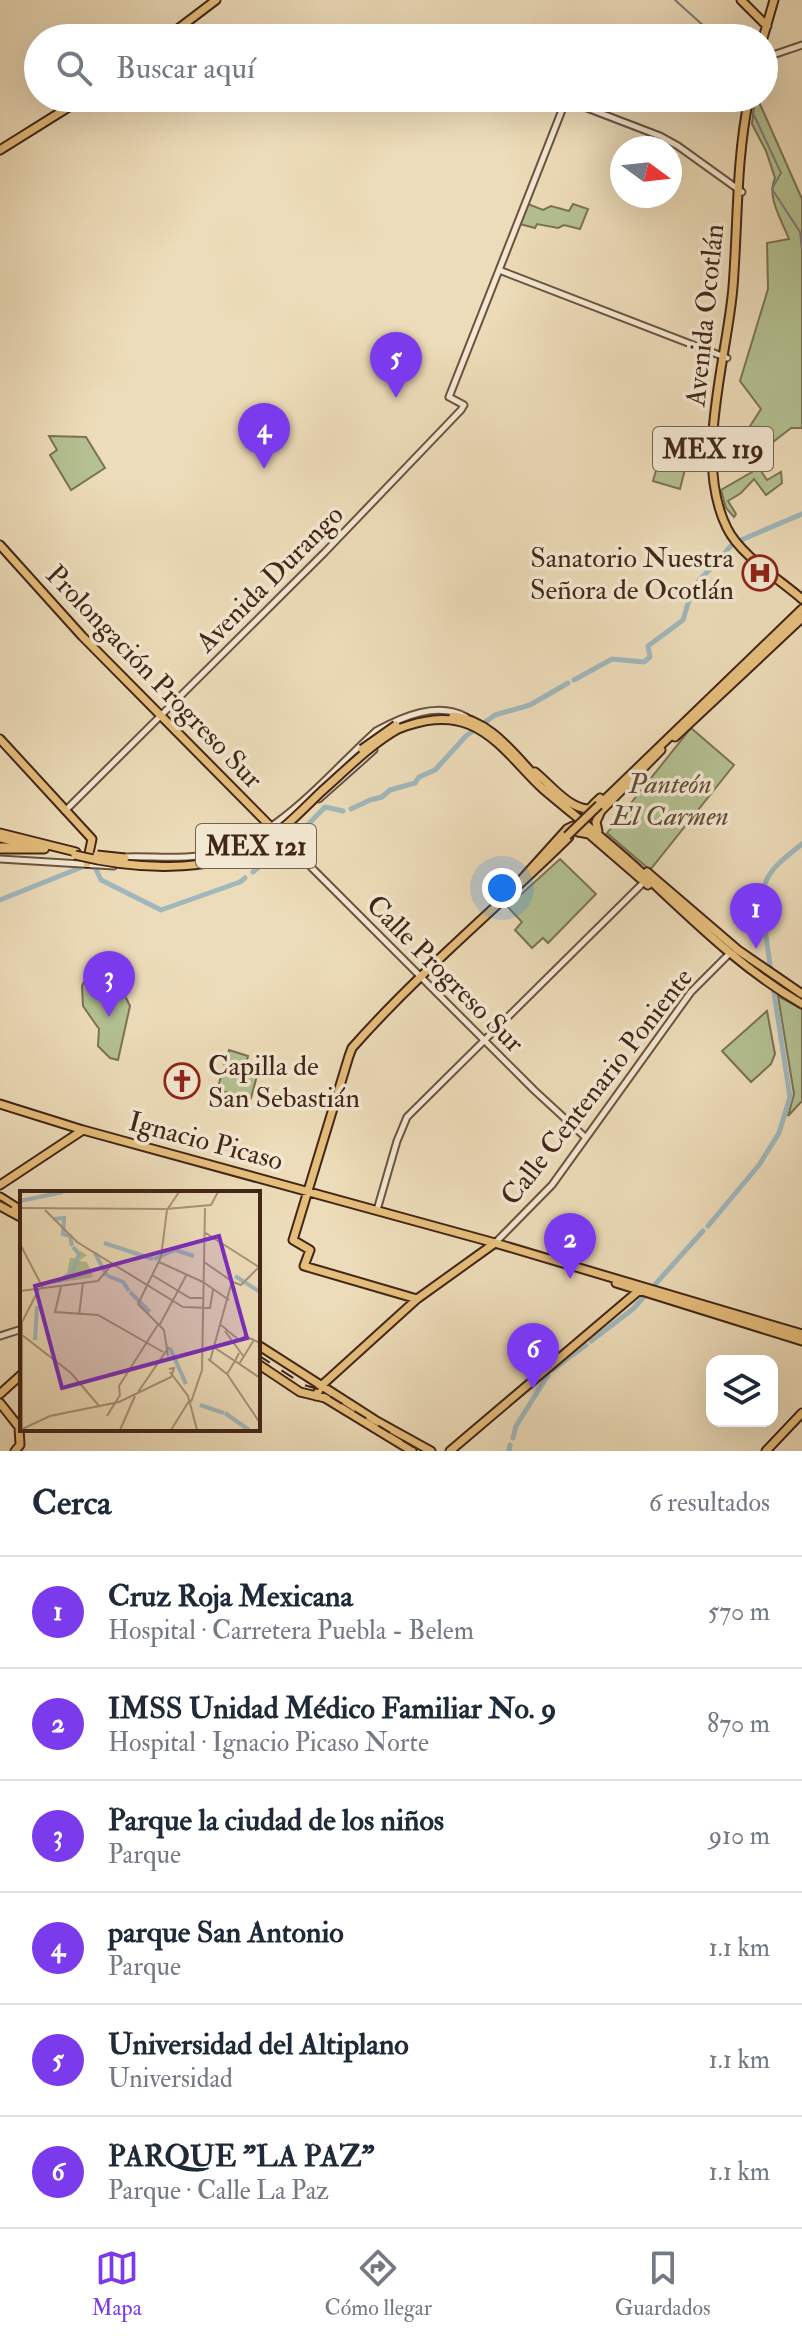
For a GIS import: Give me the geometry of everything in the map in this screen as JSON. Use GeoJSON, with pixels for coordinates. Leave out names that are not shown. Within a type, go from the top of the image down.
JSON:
{"type":"FeatureCollection","features":[{"type":"Feature","properties":{"kind":"highway"},"geometry":{"type":"LineString","coordinates":[[0,848],[44,848]]}},
{"type":"Feature","properties":{"kind":"main road"},"geometry":{"type":"LineString","coordinates":[[184,24],[216,0]]}},
{"type":"Feature","properties":{"kind":"main road"},"geometry":{"type":"LineString","coordinates":[[743,0],[767,23],[774,0]]}},
{"type":"Feature","properties":{"kind":"main road"},"geometry":{"type":"LineString","coordinates":[[0,150],[61,112]]}},
{"type":"Feature","properties":{"kind":"main road","name":"Avenida Ocotlán"},"geometry":{"type":"LineString","coordinates":[[748,112],[718,417],[716,472],[721,505],[737,540],[802,597]]}},
{"type":"Feature","properties":{"kind":"main road","name":"Prolongación Progreso Sur"},"geometry":{"type":"LineString","coordinates":[[0,545],[72,626],[278,830]]}},
{"type":"Feature","properties":{"kind":"main road"},"geometry":{"type":"LineString","coordinates":[[417,1299],[304,1266],[310,1250],[293,1240],[352,1048],[420,975],[531,874],[801,613],[802,597]]}},
{"type":"Feature","properties":{"kind":"main road","name":"MEX 121"},"geometry":{"type":"LineString","coordinates":[[0,836],[44,848],[117,858],[195,861],[222,856],[248,847],[273,831],[373,740],[397,727],[427,720],[467,721],[485,731],[506,748],[559,803],[577,828]]}},
{"type":"Feature","properties":{"kind":"main road","name":"MEX 121"},"geometry":{"type":"LineString","coordinates":[[0,836],[113,862],[190,865],[219,861],[248,851],[274,835],[397,727]]}},
{"type":"Feature","properties":{"kind":"main road"},"geometry":{"type":"LineString","coordinates":[[0,739],[92,839],[88,860]]}},
{"type":"Feature","properties":{"kind":"main road"},"geometry":{"type":"LineString","coordinates":[[506,748],[575,804],[599,806]]}},
{"type":"Feature","properties":{"kind":"main road"},"geometry":{"type":"LineString","coordinates":[[506,748],[573,806],[588,810],[599,806]]}},
{"type":"Feature","properties":{"kind":"main road","name":"MEX 121"},"geometry":{"type":"LineString","coordinates":[[528,767],[577,828],[598,831],[678,899],[707,936],[767,982],[802,1004]]}},
{"type":"Feature","properties":{"kind":"main road"},"geometry":{"type":"LineString","coordinates":[[559,803],[577,828],[646,880],[678,899]]}},
{"type":"Feature","properties":{"kind":"main road"},"geometry":{"type":"LineString","coordinates":[[598,831],[596,820],[599,806]]}},
{"type":"Feature","properties":{"kind":"main road"},"geometry":{"type":"LineString","coordinates":[[481,920],[577,828],[588,810]]}},
{"type":"Feature","properties":{"kind":"main road","name":"MEX 121"},"geometry":{"type":"LineString","coordinates":[[646,880],[802,994]]}},
{"type":"Feature","properties":{"kind":"main road"},"geometry":{"type":"LineString","coordinates":[[707,936],[708,930],[714,929]]}},
{"type":"Feature","properties":{"kind":"main road","name":"Ignacio Picaso"},"geometry":{"type":"LineString","coordinates":[[0,1104],[647,1290]]}},
{"type":"Feature","properties":{"kind":"main road"},"geometry":{"type":"LineString","coordinates":[[0,1185],[83,1130]]}},
{"type":"Feature","properties":{"kind":"main road"},"geometry":{"type":"LineString","coordinates":[[0,1197],[20,1210]]}},
{"type":"Feature","properties":{"kind":"main road"},"geometry":{"type":"LineString","coordinates":[[0,1206],[20,1217]]}},
{"type":"Feature","properties":{"kind":"main road"},"geometry":{"type":"LineString","coordinates":[[316,1396],[321,1386],[417,1299],[493,1244]]}},
{"type":"Feature","properties":{"kind":"main road"},"geometry":{"type":"LineString","coordinates":[[647,1290],[802,1334]]}},
{"type":"Feature","properties":{"kind":"main road"},"geometry":{"type":"LineString","coordinates":[[647,1290],[802,1341]]}},
{"type":"Feature","properties":{"kind":"main road"},"geometry":{"type":"LineString","coordinates":[[450,1451],[647,1290]]}},
{"type":"Feature","properties":{"kind":"main road"},"geometry":{"type":"LineString","coordinates":[[260,1346],[431,1451]]}},
{"type":"Feature","properties":{"kind":"main road"},"geometry":{"type":"LineString","coordinates":[[260,1365],[300,1392],[325,1398],[412,1451]]}},
{"type":"Feature","properties":{"kind":"main road"},"geometry":{"type":"LineString","coordinates":[[0,1394],[20,1376]]}},
{"type":"Feature","properties":{"kind":"main road"},"geometry":{"type":"LineString","coordinates":[[0,1403],[19,1427],[18,1448]]}},
{"type":"Feature","properties":{"kind":"main road"},"geometry":{"type":"LineString","coordinates":[[769,1451],[802,1416]]}},
{"type":"Feature","properties":{"kind":"street"},"geometry":{"type":"LineString","coordinates":[[778,54],[802,45]]}},
{"type":"Feature","properties":{"kind":"street"},"geometry":{"type":"LineString","coordinates":[[561,112],[499,270],[725,358]]}},
{"type":"Feature","properties":{"kind":"street"},"geometry":{"type":"LineString","coordinates":[[597,112],[678,146],[740,192]]}},
{"type":"Feature","properties":{"kind":"street","name":"Avenida Durango"},"geometry":{"type":"LineString","coordinates":[[65,811],[455,419],[464,405],[449,397],[499,270]]}},
{"type":"Feature","properties":{"kind":"street"},"geometry":{"type":"LineString","coordinates":[[280,858],[278,830],[281,818],[376,731],[399,718],[429,711],[445,710],[467,721]]}},
{"type":"Feature","properties":{"kind":"street"},"geometry":{"type":"LineString","coordinates":[[117,858],[197,856],[278,830],[300,816],[381,742],[424,724],[467,721]]}},
{"type":"Feature","properties":{"kind":"street"},"geometry":{"type":"LineString","coordinates":[[293,808],[300,816]]}},
{"type":"Feature","properties":{"kind":"street"},"geometry":{"type":"LineString","coordinates":[[0,859],[88,860],[173,869],[220,864],[236,859],[271,841],[278,830]]}},
{"type":"Feature","properties":{"kind":"street","name":"Calle Progreso Sur"},"geometry":{"type":"LineString","coordinates":[[278,830],[585,1137]]}},
{"type":"Feature","properties":{"kind":"street"},"geometry":{"type":"LineString","coordinates":[[236,846],[236,859]]}},
{"type":"Feature","properties":{"kind":"street"},"geometry":{"type":"LineString","coordinates":[[216,852],[222,858],[220,864]]}},
{"type":"Feature","properties":{"kind":"street"},"geometry":{"type":"LineString","coordinates":[[377,1210],[403,1123],[646,880]]}},
{"type":"Feature","properties":{"kind":"street","name":"Calle Centenario Poniente"},"geometry":{"type":"LineString","coordinates":[[493,1244],[552,1185],[691,992],[729,954]]}},
{"type":"Feature","properties":{"kind":"street"},"geometry":{"type":"LineString","coordinates":[[0,1336],[20,1330]]}},
{"type":"Feature","properties":{"kind":"green space"},"geometry":{"type":"Polygon","coordinates":[[[753,112],[764,112],[802,199],[802,428],[791,428],[768,446],[751,444],[745,434],[761,409],[740,381],[768,289],[767,243],[789,239],[772,193],[775,178],[752,124],[753,112]]]}},
{"type":"Feature","properties":{"kind":"green space"},"geometry":{"type":"Polygon","coordinates":[[[528,204],[543,210],[551,206],[569,211],[573,204],[588,209],[580,229],[537,224],[535,228],[520,224],[528,204]]]}},
{"type":"Feature","properties":{"kind":"green space"},"geometry":{"type":"Polygon","coordinates":[[[49,436],[86,437],[105,468],[71,490],[50,455],[57,450],[49,436]]]}},
{"type":"Feature","properties":{"kind":"green space"},"geometry":{"type":"Polygon","coordinates":[[[664,442],[690,449],[680,489],[653,481],[664,442]]]}},
{"type":"Feature","properties":{"kind":"green space"},"geometry":{"type":"Polygon","coordinates":[[[759,468],[767,480],[781,472],[782,483],[766,495],[754,479],[728,501],[736,514],[734,517],[726,508],[721,490],[759,468]]]}},
{"type":"Feature","properties":{"kind":"green space","name":"Panteón El Carmen"},"geometry":{"type":"Polygon","coordinates":[[[691,728],[734,765],[650,870],[607,833],[691,728]]]}},
{"type":"Feature","properties":{"kind":"green space"},"geometry":{"type":"Polygon","coordinates":[[[560,859],[596,894],[548,943],[543,938],[532,948],[515,930],[522,922],[505,904],[513,896],[517,898],[560,859]]]}},
{"type":"Feature","properties":{"kind":"green space"},"geometry":{"type":"Polygon","coordinates":[[[99,966],[100,971],[114,974],[130,1006],[118,1060],[110,1058],[98,1046],[99,1029],[83,1006],[82,986],[88,974],[99,966]]]}},
{"type":"Feature","properties":{"kind":"green space"},"geometry":{"type":"Polygon","coordinates":[[[778,996],[802,1009],[802,1101],[788,1116],[794,1094],[778,996]]]}},
{"type":"Feature","properties":{"kind":"green space"},"geometry":{"type":"Polygon","coordinates":[[[767,1011],[775,1054],[771,1064],[751,1082],[722,1051],[767,1011]]]}},
{"type":"Feature","properties":{"kind":"green space"},"geometry":{"type":"Polygon","coordinates":[[[229,1050],[248,1056],[246,1065],[259,1068],[251,1098],[217,1090],[229,1050]]]}},
{"type":"Feature","properties":{"kind":"waterway"},"geometry":{"type":"LineString","coordinates":[[675,0],[702,24]]}},
{"type":"Feature","properties":{"kind":"waterway"},"geometry":{"type":"LineString","coordinates":[[753,113],[781,173],[772,189],[800,232],[802,250]]}},
{"type":"Feature","properties":{"kind":"waterway"},"geometry":{"type":"LineString","coordinates":[[727,550],[734,543],[802,514]]}},
{"type":"Feature","properties":{"kind":"waterway"},"geometry":{"type":"LineString","coordinates":[[574,680],[612,659],[644,662],[650,657],[648,646],[683,620],[693,587],[725,553]]}},
{"type":"Feature","properties":{"kind":"waterway"},"geometry":{"type":"LineString","coordinates":[[351,809],[382,797],[390,790],[415,783],[419,777],[435,770],[466,736],[495,715],[530,705],[568,683]]}},
{"type":"Feature","properties":{"kind":"waterway"},"geometry":{"type":"LineString","coordinates":[[293,840],[325,807],[343,811]]}},
{"type":"Feature","properties":{"kind":"waterway"},"geometry":{"type":"LineString","coordinates":[[764,921],[762,906],[765,884],[775,868],[802,844]]}},
{"type":"Feature","properties":{"kind":"waterway"},"geometry":{"type":"LineString","coordinates":[[253,872],[276,852]]}},
{"type":"Feature","properties":{"kind":"waterway"},"geometry":{"type":"LineString","coordinates":[[0,900],[82,867]]}},
{"type":"Feature","properties":{"kind":"waterway"},"geometry":{"type":"LineString","coordinates":[[91,867],[95,867],[101,880],[161,910],[245,878]]}},
{"type":"Feature","properties":{"kind":"waterway"},"geometry":{"type":"LineString","coordinates":[[765,928],[771,972]]}},
{"type":"Feature","properties":{"kind":"waterway"},"geometry":{"type":"LineString","coordinates":[[708,1226],[759,1165],[779,1133],[790,1097],[773,986]]}},
{"type":"Feature","properties":{"kind":"waterway"},"geometry":{"type":"LineString","coordinates":[[591,1341],[633,1309],[703,1231]]}},
{"type":"Feature","properties":{"kind":"waterway"},"geometry":{"type":"LineString","coordinates":[[552,1370],[586,1345]]}},
{"type":"Feature","properties":{"kind":"waterway"},"geometry":{"type":"LineString","coordinates":[[513,1438],[516,1426],[548,1375]]}},
{"type":"Feature","properties":{"kind":"waterway"},"geometry":{"type":"LineString","coordinates":[[509,1451],[510,1445]]}},
{"type":"Feature","properties":{"kind":"railway"},"geometry":{"type":"LineString","coordinates":[[0,1200],[20,1213]]}},
{"type":"Feature","properties":{"kind":"railway"},"geometry":{"type":"LineString","coordinates":[[260,1356],[420,1451]]}},
{"type":"Feature","properties":{"kind":"place","name":"Universidad del Altiplano"},"geometry":{"type":"Point","coordinates":[396,398]}},
{"type":"Feature","properties":{"kind":"place","name":"parque San Antonio"},"geometry":{"type":"Point","coordinates":[264,469]}},
{"type":"Feature","properties":{"kind":"place","name":"Sanatorio Nuestra Señora de Ocotlán"},"geometry":{"type":"Point","coordinates":[760,573]}},
{"type":"Feature","properties":{"kind":"place","name":"Cruz Roja Mexicana"},"geometry":{"type":"Point","coordinates":[756,949]}},
{"type":"Feature","properties":{"kind":"place","name":"Parque la ciudad de los niños"},"geometry":{"type":"Point","coordinates":[109,1017]}},
{"type":"Feature","properties":{"kind":"place","name":"Capilla de San Sebastián"},"geometry":{"type":"Point","coordinates":[182,1081]}},
{"type":"Feature","properties":{"kind":"place","name":"IMSS Unidad Médico Familiar No. 9"},"geometry":{"type":"Point","coordinates":[570,1279]}},
{"type":"Feature","properties":{"kind":"place","name":"PARQUE \"LA PAZ\""},"geometry":{"type":"Point","coordinates":[533,1389]}}]}
